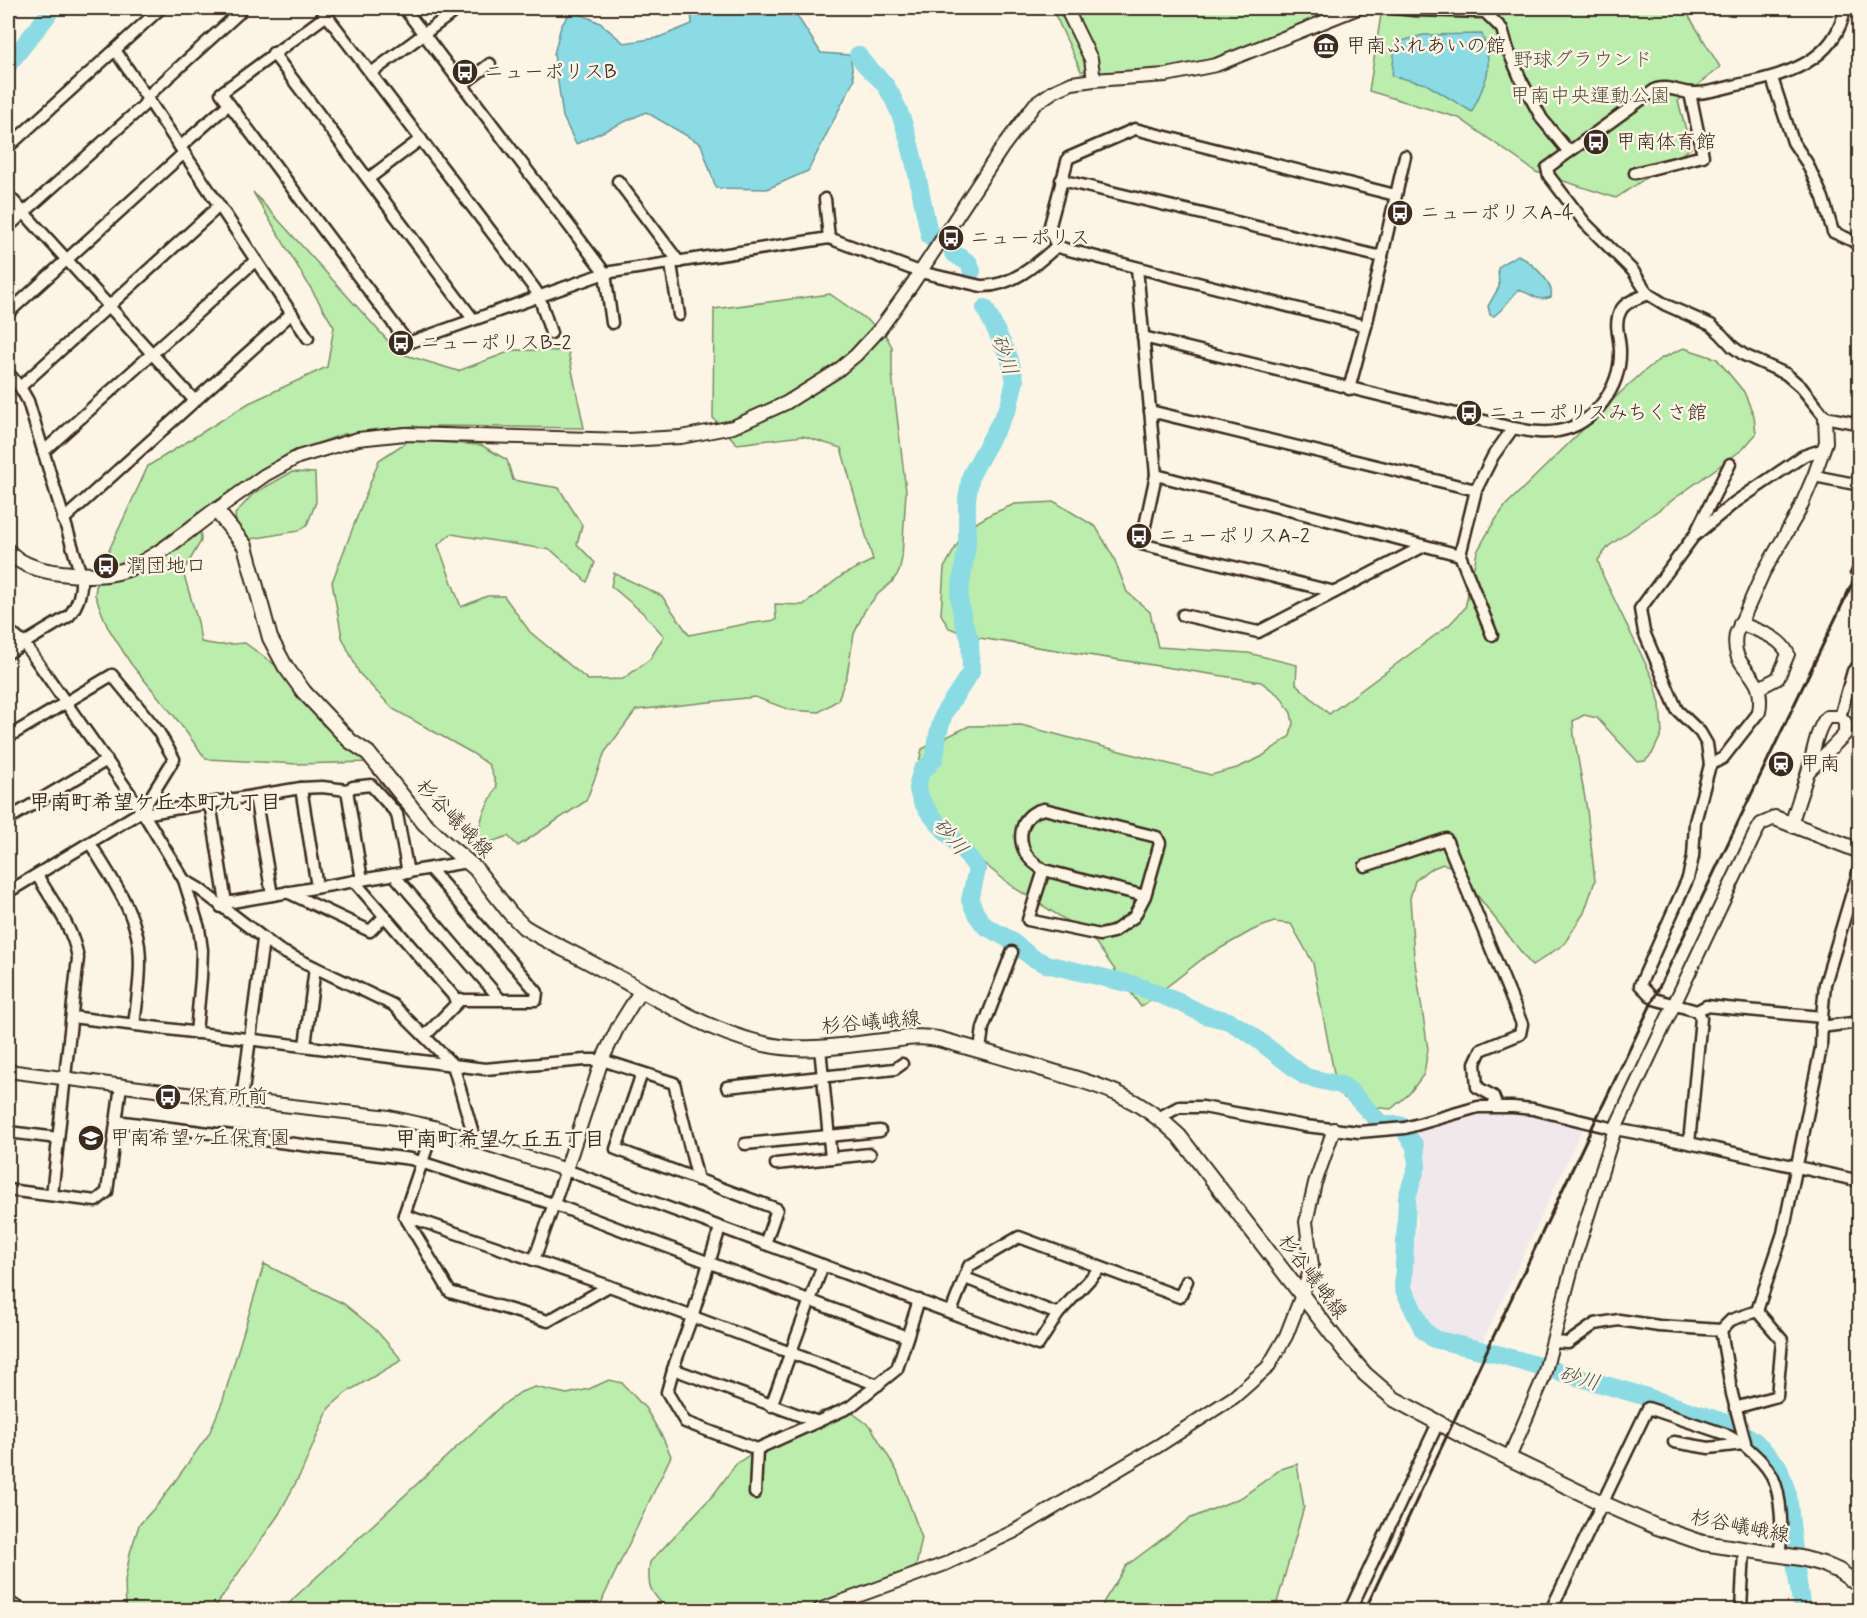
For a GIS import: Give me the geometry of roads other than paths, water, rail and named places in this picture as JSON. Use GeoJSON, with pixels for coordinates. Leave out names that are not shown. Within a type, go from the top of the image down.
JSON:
{"type":"FeatureCollection","features":[{"type":"Feature","properties":{"kind":"main road"},"geometry":{"type":"LineString","coordinates":[[8,551],[20,562],[46,571],[81,575],[119,572],[135,566],[216,510]]}},
{"type":"Feature","properties":{"kind":"main road","name":"杉谷嶬峨線"},"geometry":{"type":"LineString","coordinates":[[216,510],[245,546],[270,638],[285,666],[304,692],[350,741],[368,753],[424,823],[480,874],[510,913],[524,927],[641,990],[728,1034],[746,1040],[793,1048],[820,1048],[920,1036],[980,1050],[1099,1085],[1118,1093],[1160,1117],[1179,1136],[1332,1335],[1365,1374],[1394,1399],[1509,1458],[1658,1527],[1703,1543],[1789,1557],[1832,1567],[1860,1586]]}},
{"type":"Feature","properties":{"kind":"main road"},"geometry":{"type":"LineString","coordinates":[[1775,819],[1860,851]]}},
{"type":"Feature","properties":{"kind":"street"},"geometry":{"type":"LineString","coordinates":[[8,147],[161,8]]}},
{"type":"Feature","properties":{"kind":"street"},"geometry":{"type":"LineString","coordinates":[[8,227],[142,106],[152,92],[239,13],[234,8]]}},
{"type":"Feature","properties":{"kind":"street"},"geometry":{"type":"LineString","coordinates":[[404,8],[604,273],[612,322]]}},
{"type":"Feature","properties":{"kind":"street"},"geometry":{"type":"LineString","coordinates":[[371,74],[459,8]]}},
{"type":"Feature","properties":{"kind":"street"},"geometry":{"type":"LineString","coordinates":[[1066,8],[1091,59],[1094,80]]}},
{"type":"Feature","properties":{"kind":"street"},"geometry":{"type":"LineString","coordinates":[[216,510],[265,475],[298,457],[358,439],[405,434],[627,440],[681,437],[733,427],[786,403],[837,371],[856,355],[880,329],[1002,148],[1035,104],[1054,91],[1072,83],[1166,75],[1216,65],[1358,8]]}},
{"type":"Feature","properties":{"kind":"street"},"geometry":{"type":"LineString","coordinates":[[1394,8],[1485,12],[1502,29],[1521,80],[1542,119],[1569,152]]}},
{"type":"Feature","properties":{"kind":"street"},"geometry":{"type":"LineString","coordinates":[[1710,765],[1723,758],[1759,712],[1761,701],[1759,688],[1737,657],[1734,644],[1736,634],[1763,573],[1798,513],[1814,476],[1826,442],[1824,417],[1801,387],[1786,374],[1744,355],[1732,347],[1711,325],[1665,305],[1648,294],[1633,271],[1586,223],[1549,176],[1547,168],[1656,89],[1667,86],[1681,92],[1697,93],[1772,78],[1795,69],[1822,52],[1838,32],[1845,8]]}},
{"type":"Feature","properties":{"kind":"street"},"geometry":{"type":"LineString","coordinates":[[551,333],[539,297],[324,11],[221,93],[408,343],[539,297],[604,273],[829,237],[920,272],[990,287],[1016,277],[1041,261],[1057,246]]}},
{"type":"Feature","properties":{"kind":"street"},"geometry":{"type":"LineString","coordinates":[[115,50],[308,339]]}},
{"type":"Feature","properties":{"kind":"street"},"geometry":{"type":"LineString","coordinates":[[273,53],[473,319]]}},
{"type":"Feature","properties":{"kind":"street"},"geometry":{"type":"LineString","coordinates":[[463,84],[490,64]]}},
{"type":"Feature","properties":{"kind":"street"},"geometry":{"type":"LineString","coordinates":[[1772,78],[1793,142],[1807,163],[1823,198],[1833,232],[1857,241]]}},
{"type":"Feature","properties":{"kind":"street"},"geometry":{"type":"LineString","coordinates":[[1635,172],[1703,156],[1690,93]]}},
{"type":"Feature","properties":{"kind":"street"},"geometry":{"type":"LineString","coordinates":[[8,313],[229,104]]}},
{"type":"Feature","properties":{"kind":"street"},"geometry":{"type":"LineString","coordinates":[[1366,326],[1057,246],[1048,229],[1068,158],[1135,129],[1395,195]]}},
{"type":"Feature","properties":{"kind":"street"},"geometry":{"type":"LineString","coordinates":[[368,179],[421,139]]}},
{"type":"Feature","properties":{"kind":"street"},"geometry":{"type":"LineString","coordinates":[[1350,389],[1405,156]]}},
{"type":"Feature","properties":{"kind":"street"},"geometry":{"type":"LineString","coordinates":[[1061,180],[1382,257]]}},
{"type":"Feature","properties":{"kind":"street"},"geometry":{"type":"LineString","coordinates":[[618,181],[675,263],[679,315]]}},
{"type":"Feature","properties":{"kind":"street"},"geometry":{"type":"LineString","coordinates":[[8,195],[195,401]]}},
{"type":"Feature","properties":{"kind":"street"},"geometry":{"type":"LineString","coordinates":[[825,199],[829,237]]}},
{"type":"Feature","properties":{"kind":"street"},"geometry":{"type":"LineString","coordinates":[[20,387],[219,206]]}},
{"type":"Feature","properties":{"kind":"street"},"geometry":{"type":"LineString","coordinates":[[43,452],[256,260]]}},
{"type":"Feature","properties":{"kind":"street"},"geometry":{"type":"LineString","coordinates":[[1137,268],[1156,475],[1141,544],[1335,592]]}},
{"type":"Feature","properties":{"kind":"street"},"geometry":{"type":"LineString","coordinates":[[1143,337],[1513,428],[1539,433],[1557,432],[1574,427],[1587,418],[1605,399],[1615,383],[1620,350],[1616,322],[1622,309],[1632,301],[1648,294]]}},
{"type":"Feature","properties":{"kind":"street"},"geometry":{"type":"LineString","coordinates":[[63,520],[292,313]]}},
{"type":"Feature","properties":{"kind":"street"},"geometry":{"type":"LineString","coordinates":[[8,373],[20,387],[28,402],[81,575],[81,593],[69,616],[8,653]]}},
{"type":"Feature","properties":{"kind":"street"},"geometry":{"type":"LineString","coordinates":[[1150,411],[1476,490]]}},
{"type":"Feature","properties":{"kind":"street"},"geometry":{"type":"LineString","coordinates":[[1824,417],[1860,423]]}},
{"type":"Feature","properties":{"kind":"street"},"geometry":{"type":"LineString","coordinates":[[1492,635],[1460,555],[1476,490],[1493,456],[1513,428]]}},
{"type":"Feature","properties":{"kind":"street"},"geometry":{"type":"LineString","coordinates":[[1693,537],[1734,503],[1796,460],[1824,449]]}},
{"type":"Feature","properties":{"kind":"street"},"geometry":{"type":"LineString","coordinates":[[1730,464],[1693,537],[1640,609],[1644,632],[1677,710],[1700,732],[1707,744],[1710,765],[1695,822],[1693,857],[1688,878],[1640,985],[1654,999],[1697,1011],[1707,1006],[1821,1022],[1860,1022]]}},
{"type":"Feature","properties":{"kind":"street"},"geometry":{"type":"LineString","coordinates":[[1156,475],[1460,555]]}},
{"type":"Feature","properties":{"kind":"street"},"geometry":{"type":"LineString","coordinates":[[1814,476],[1860,485]]}},
{"type":"Feature","properties":{"kind":"street"},"geometry":{"type":"LineString","coordinates":[[1183,615],[1258,632],[1424,546]]}},
{"type":"Feature","properties":{"kind":"street"},"geometry":{"type":"LineString","coordinates":[[1740,623],[1778,640],[1785,646],[1788,654],[1778,678],[1759,688]]}},
{"type":"Feature","properties":{"kind":"street"},"geometry":{"type":"LineString","coordinates":[[8,630],[24,644],[107,760],[184,880],[202,950],[196,1033]]}},
{"type":"Feature","properties":{"kind":"street"},"geometry":{"type":"LineString","coordinates":[[1840,717],[1853,671],[1860,665]]}},
{"type":"Feature","properties":{"kind":"street"},"geometry":{"type":"LineString","coordinates":[[8,737],[112,675],[158,731],[174,759],[142,812],[8,892]]}},
{"type":"Feature","properties":{"kind":"street"},"geometry":{"type":"LineString","coordinates":[[1791,825],[1821,723],[1827,717],[1840,717],[1845,722],[1845,734],[1808,772]]}},
{"type":"Feature","properties":{"kind":"street"},"geometry":{"type":"LineString","coordinates":[[1816,743],[1817,748],[1829,752]]}},
{"type":"Feature","properties":{"kind":"street"},"geometry":{"type":"LineString","coordinates":[[8,819],[107,760]]}},
{"type":"Feature","properties":{"kind":"street"},"geometry":{"type":"LineString","coordinates":[[142,812],[149,813],[301,788],[322,787],[347,790],[352,787],[371,785],[397,814],[408,873]]}},
{"type":"Feature","properties":{"kind":"street"},"geometry":{"type":"LineString","coordinates":[[301,788],[317,887]]}},
{"type":"Feature","properties":{"kind":"street"},"geometry":{"type":"LineString","coordinates":[[347,790],[358,881],[457,1000],[536,1000],[537,992],[429,869]]}},
{"type":"Feature","properties":{"kind":"street"},"geometry":{"type":"LineString","coordinates":[[255,796],[272,895]]}},
{"type":"Feature","properties":{"kind":"street"},"geometry":{"type":"LineString","coordinates":[[210,803],[224,905]]}},
{"type":"Feature","properties":{"kind":"street"},"geometry":{"type":"LineString","coordinates":[[1044,870],[1028,920],[1100,935],[1113,932],[1134,916],[1145,896],[1160,843],[1157,837],[1044,810],[1030,815],[1022,829],[1022,846],[1027,856],[1044,870],[1145,896]]}},
{"type":"Feature","properties":{"kind":"street"},"geometry":{"type":"LineString","coordinates":[[1509,1458],[1549,1359],[1574,1260],[1616,1129],[1755,834],[1761,824],[1775,819]]}},
{"type":"Feature","properties":{"kind":"street"},"geometry":{"type":"LineString","coordinates":[[1365,866],[1446,839],[1522,1024],[1520,1034],[1481,1050],[1475,1063],[1477,1087],[1493,1096],[1497,1106]]}},
{"type":"Feature","properties":{"kind":"street"},"geometry":{"type":"LineString","coordinates":[[90,843],[122,896],[135,926],[140,966],[134,1025]]}},
{"type":"Feature","properties":{"kind":"street"},"geometry":{"type":"LineString","coordinates":[[224,905],[287,892],[467,862]]}},
{"type":"Feature","properties":{"kind":"street"},"geometry":{"type":"LineString","coordinates":[[1758,1311],[1783,1233],[1821,1048],[1825,984],[1860,866]]}},
{"type":"Feature","properties":{"kind":"street"},"geometry":{"type":"LineString","coordinates":[[37,875],[69,928],[76,949],[78,969],[52,1195]]}},
{"type":"Feature","properties":{"kind":"street"},"geometry":{"type":"LineString","coordinates":[[394,875],[500,999]]}},
{"type":"Feature","properties":{"kind":"street"},"geometry":{"type":"LineString","coordinates":[[184,880],[224,905],[263,940],[279,950],[393,1005],[453,1065],[475,1140]]}},
{"type":"Feature","properties":{"kind":"street"},"geometry":{"type":"LineString","coordinates":[[287,892],[370,931],[385,916]]}},
{"type":"Feature","properties":{"kind":"street"},"geometry":{"type":"LineString","coordinates":[[242,1099],[263,940]]}},
{"type":"Feature","properties":{"kind":"street"},"geometry":{"type":"LineString","coordinates":[[980,1050],[983,1028],[1012,952]]}},
{"type":"Feature","properties":{"kind":"street"},"geometry":{"type":"LineString","coordinates":[[305,1046],[315,968]]}},
{"type":"Feature","properties":{"kind":"street"},"geometry":{"type":"LineString","coordinates":[[534,1260],[602,1060],[618,1027],[641,990]]}},
{"type":"Feature","properties":{"kind":"street"},"geometry":{"type":"LineString","coordinates":[[425,1036],[461,999]]}},
{"type":"Feature","properties":{"kind":"street"},"geometry":{"type":"LineString","coordinates":[[1689,1143],[1701,1018],[1697,1011]]}},
{"type":"Feature","properties":{"kind":"street"},"geometry":{"type":"LineString","coordinates":[[72,1017],[485,1069],[602,1060],[674,1083],[698,1180]]}},
{"type":"Feature","properties":{"kind":"street"},"geometry":{"type":"LineString","coordinates":[[820,1048],[831,1158]]}},
{"type":"Feature","properties":{"kind":"street"},"geometry":{"type":"LineString","coordinates":[[727,1087],[895,1069],[902,1064]]}},
{"type":"Feature","properties":{"kind":"street"},"geometry":{"type":"LineString","coordinates":[[8,1071],[389,1117],[434,1127],[566,1170],[1038,1345],[1058,1314],[1100,1268]]}},
{"type":"Feature","properties":{"kind":"street"},"geometry":{"type":"LineString","coordinates":[[642,1073],[616,1149],[777,1209],[765,1244]]}},
{"type":"Feature","properties":{"kind":"street"},"geometry":{"type":"LineString","coordinates":[[8,1190],[96,1201],[107,1192],[121,1085]]}},
{"type":"Feature","properties":{"kind":"street"},"geometry":{"type":"LineString","coordinates":[[1160,1117],[1179,1107],[1203,1107],[1305,1126],[1359,1132],[1405,1128],[1478,1107],[1533,1109],[1616,1129],[1860,1180]]}},
{"type":"Feature","properties":{"kind":"street"},"geometry":{"type":"LineString","coordinates":[[116,1121],[411,1159],[553,1204],[907,1337]]}},
{"type":"Feature","properties":{"kind":"street"},"geometry":{"type":"LineString","coordinates":[[404,1215],[434,1127]]}},
{"type":"Feature","properties":{"kind":"street"},"geometry":{"type":"LineString","coordinates":[[819,1611],[945,1564],[1012,1532],[1158,1446],[1234,1397],[1268,1367],[1287,1336],[1312,1265],[1306,1222],[1315,1183],[1334,1129]]}},
{"type":"Feature","properties":{"kind":"street"},"geometry":{"type":"LineString","coordinates":[[745,1144],[880,1131]]}},
{"type":"Feature","properties":{"kind":"street"},"geometry":{"type":"LineString","coordinates":[[8,1132],[58,1138]]}},
{"type":"Feature","properties":{"kind":"street"},"geometry":{"type":"LineString","coordinates":[[776,1164],[870,1154]]}},
{"type":"Feature","properties":{"kind":"street"},"geometry":{"type":"LineString","coordinates":[[404,1215],[609,1286],[878,1385]]}},
{"type":"Feature","properties":{"kind":"street"},"geometry":{"type":"LineString","coordinates":[[404,1215],[450,1292],[548,1321],[609,1286]]}},
{"type":"Feature","properties":{"kind":"street"},"geometry":{"type":"LineString","coordinates":[[720,1228],[667,1392],[685,1422],[757,1449],[850,1407],[897,1369],[919,1300]]}},
{"type":"Feature","properties":{"kind":"street"},"geometry":{"type":"LineString","coordinates":[[951,1312],[969,1266],[1019,1237],[1180,1297],[1187,1281]]}},
{"type":"Feature","properties":{"kind":"street"},"geometry":{"type":"LineString","coordinates":[[771,1406],[823,1265]]}},
{"type":"Feature","properties":{"kind":"street"},"geometry":{"type":"LineString","coordinates":[[965,1278],[1058,1314]]}},
{"type":"Feature","properties":{"kind":"street"},"geometry":{"type":"LineString","coordinates":[[1554,1342],[1568,1343],[1595,1324],[1619,1320],[1659,1326],[1721,1330],[1731,1320],[1758,1311]]}},
{"type":"Feature","properties":{"kind":"street"},"geometry":{"type":"LineString","coordinates":[[1736,1408],[1777,1396],[1782,1340],[1758,1311]]}},
{"type":"Feature","properties":{"kind":"street"},"geometry":{"type":"LineString","coordinates":[[1721,1330],[1731,1394],[1744,1443]]}},
{"type":"Feature","properties":{"kind":"street"},"geometry":{"type":"LineString","coordinates":[[673,1369],[818,1422]]}},
{"type":"Feature","properties":{"kind":"street"},"geometry":{"type":"LineString","coordinates":[[1551,1611],[1648,1408],[1725,1434],[1744,1443],[1765,1465],[1774,1482],[1781,1531],[1789,1557]]}},
{"type":"Feature","properties":{"kind":"street"},"geometry":{"type":"LineString","coordinates":[[1350,1611],[1438,1423]]}},
{"type":"Feature","properties":{"kind":"street"},"geometry":{"type":"LineString","coordinates":[[1674,1442],[1709,1448],[1744,1443]]}},
{"type":"Feature","properties":{"kind":"street"},"geometry":{"type":"LineString","coordinates":[[755,1493],[757,1449]]}},
{"type":"Feature","properties":{"kind":"street"},"geometry":{"type":"LineString","coordinates":[[1741,1611],[1744,1550]]}},
{"type":"Feature","properties":{"kind":"street"},"geometry":{"type":"LineString","coordinates":[[8,1603],[22,1611]]}},
{"type":"Feature","properties":{"kind":"water"},"geometry":{"type":"Polygon","coordinates":[[[691,8],[792,8],[821,53],[850,55],[854,80],[808,171],[767,189],[716,188],[701,144],[646,112],[576,144],[563,117],[554,54],[561,26],[572,10],[600,23],[624,43],[657,38],[692,24],[691,8]]]}},
{"type":"Feature","properties":{"kind":"water"},"geometry":{"type":"Polygon","coordinates":[[[1482,34],[1488,57],[1487,74],[1472,112],[1426,84],[1392,76],[1395,43],[1423,35],[1482,34]]]}},
{"type":"Feature","properties":{"kind":"water"},"geometry":{"type":"Polygon","coordinates":[[[1518,255],[1545,279],[1551,291],[1551,297],[1542,299],[1518,290],[1501,310],[1494,316],[1490,315],[1488,306],[1499,287],[1498,268],[1518,255]]]}},
{"type":"Feature","properties":{"kind":"waterway"},"geometry":{"type":"LineString","coordinates":[[8,65],[51,8]]}},
{"type":"Feature","properties":{"kind":"waterway","name":"砂川"},"geometry":{"type":"LineString","coordinates":[[858,55],[886,86],[895,102],[914,159],[930,237]]}},
{"type":"Feature","properties":{"kind":"waterway","name":"砂川"},"geometry":{"type":"LineString","coordinates":[[953,253],[969,263],[972,271]]}},
{"type":"Feature","properties":{"kind":"waterway","name":"砂川"},"geometry":{"type":"LineString","coordinates":[[985,308],[1009,357],[1015,380],[1009,406],[971,475],[967,499],[967,544],[959,598],[963,621],[970,639],[971,672],[944,713],[935,757],[922,770],[918,787],[926,808],[977,869],[970,900],[976,914],[985,926],[1046,964],[1135,985],[1205,1015],[1229,1021],[1249,1033],[1306,1077],[1341,1085],[1349,1090],[1382,1125],[1400,1125]]}},
{"type":"Feature","properties":{"kind":"waterway","name":"砂川"},"geometry":{"type":"LineString","coordinates":[[1407,1135],[1415,1146],[1417,1166],[1407,1197],[1403,1288],[1423,1330],[1434,1339],[1501,1355],[1647,1397],[1727,1423],[1755,1441],[1778,1466],[1788,1495],[1802,1610]]}},
{"type":"Feature","properties":{"kind":"railway"},"geometry":{"type":"LineString","coordinates":[[1850,574],[1860,551]]}},
{"type":"Feature","properties":{"kind":"railway"},"geometry":{"type":"LineString","coordinates":[[1365,1610],[1567,1180],[1860,567]]}},
{"type":"Feature","properties":{"kind":"place","name":"甲南ふれあいの館"},"geometry":{"type":"Point","coordinates":[1326,46]}},
{"type":"Feature","properties":{"kind":"place","name":"ニューポリスB"},"geometry":{"type":"Point","coordinates":[465,72]}},
{"type":"Feature","properties":{"kind":"place","name":"甲南体育館"},"geometry":{"type":"Point","coordinates":[1596,142]}},
{"type":"Feature","properties":{"kind":"place","name":"ニューポリスA-4"},"geometry":{"type":"Point","coordinates":[1400,213]}},
{"type":"Feature","properties":{"kind":"place","name":"ニューポリス"},"geometry":{"type":"Point","coordinates":[951,238]}},
{"type":"Feature","properties":{"kind":"place","name":"ニューポリスB-2"},"geometry":{"type":"Point","coordinates":[401,343]}},
{"type":"Feature","properties":{"kind":"place","name":"ニューポリスみちくさ館"},"geometry":{"type":"Point","coordinates":[1469,413]}},
{"type":"Feature","properties":{"kind":"place","name":"ニューポリスA-2"},"geometry":{"type":"Point","coordinates":[1139,536]}},
{"type":"Feature","properties":{"kind":"place","name":"潤団地口"},"geometry":{"type":"Point","coordinates":[106,566]}},
{"type":"Feature","properties":{"kind":"place","name":"甲南"},"geometry":{"type":"Point","coordinates":[1781,764]}},
{"type":"Feature","properties":{"kind":"place","name":"保育所前"},"geometry":{"type":"Point","coordinates":[168,1097]}},
{"type":"Feature","properties":{"kind":"place","name":"甲南希望ヶ丘保育園"},"geometry":{"type":"Point","coordinates":[91,1138]}},
{"type":"Feature","properties":{"kind":"district","name":"甲南町希望ケ丘本町九丁目"},"geometry":{"type":"Point","coordinates":[155,803]}},
{"type":"Feature","properties":{"kind":"district","name":"甲南町希望ケ丘五丁目"},"geometry":{"type":"Point","coordinates":[500,1140]}},
{"type":"Feature","properties":{"kind":"park label","name":"野球グラウンド"},"geometry":{"type":"Point","coordinates":[1583,60]}},
{"type":"Feature","properties":{"kind":"park label","name":"甲南中央運動公園"},"geometry":{"type":"Point","coordinates":[1590,96]}}]}
